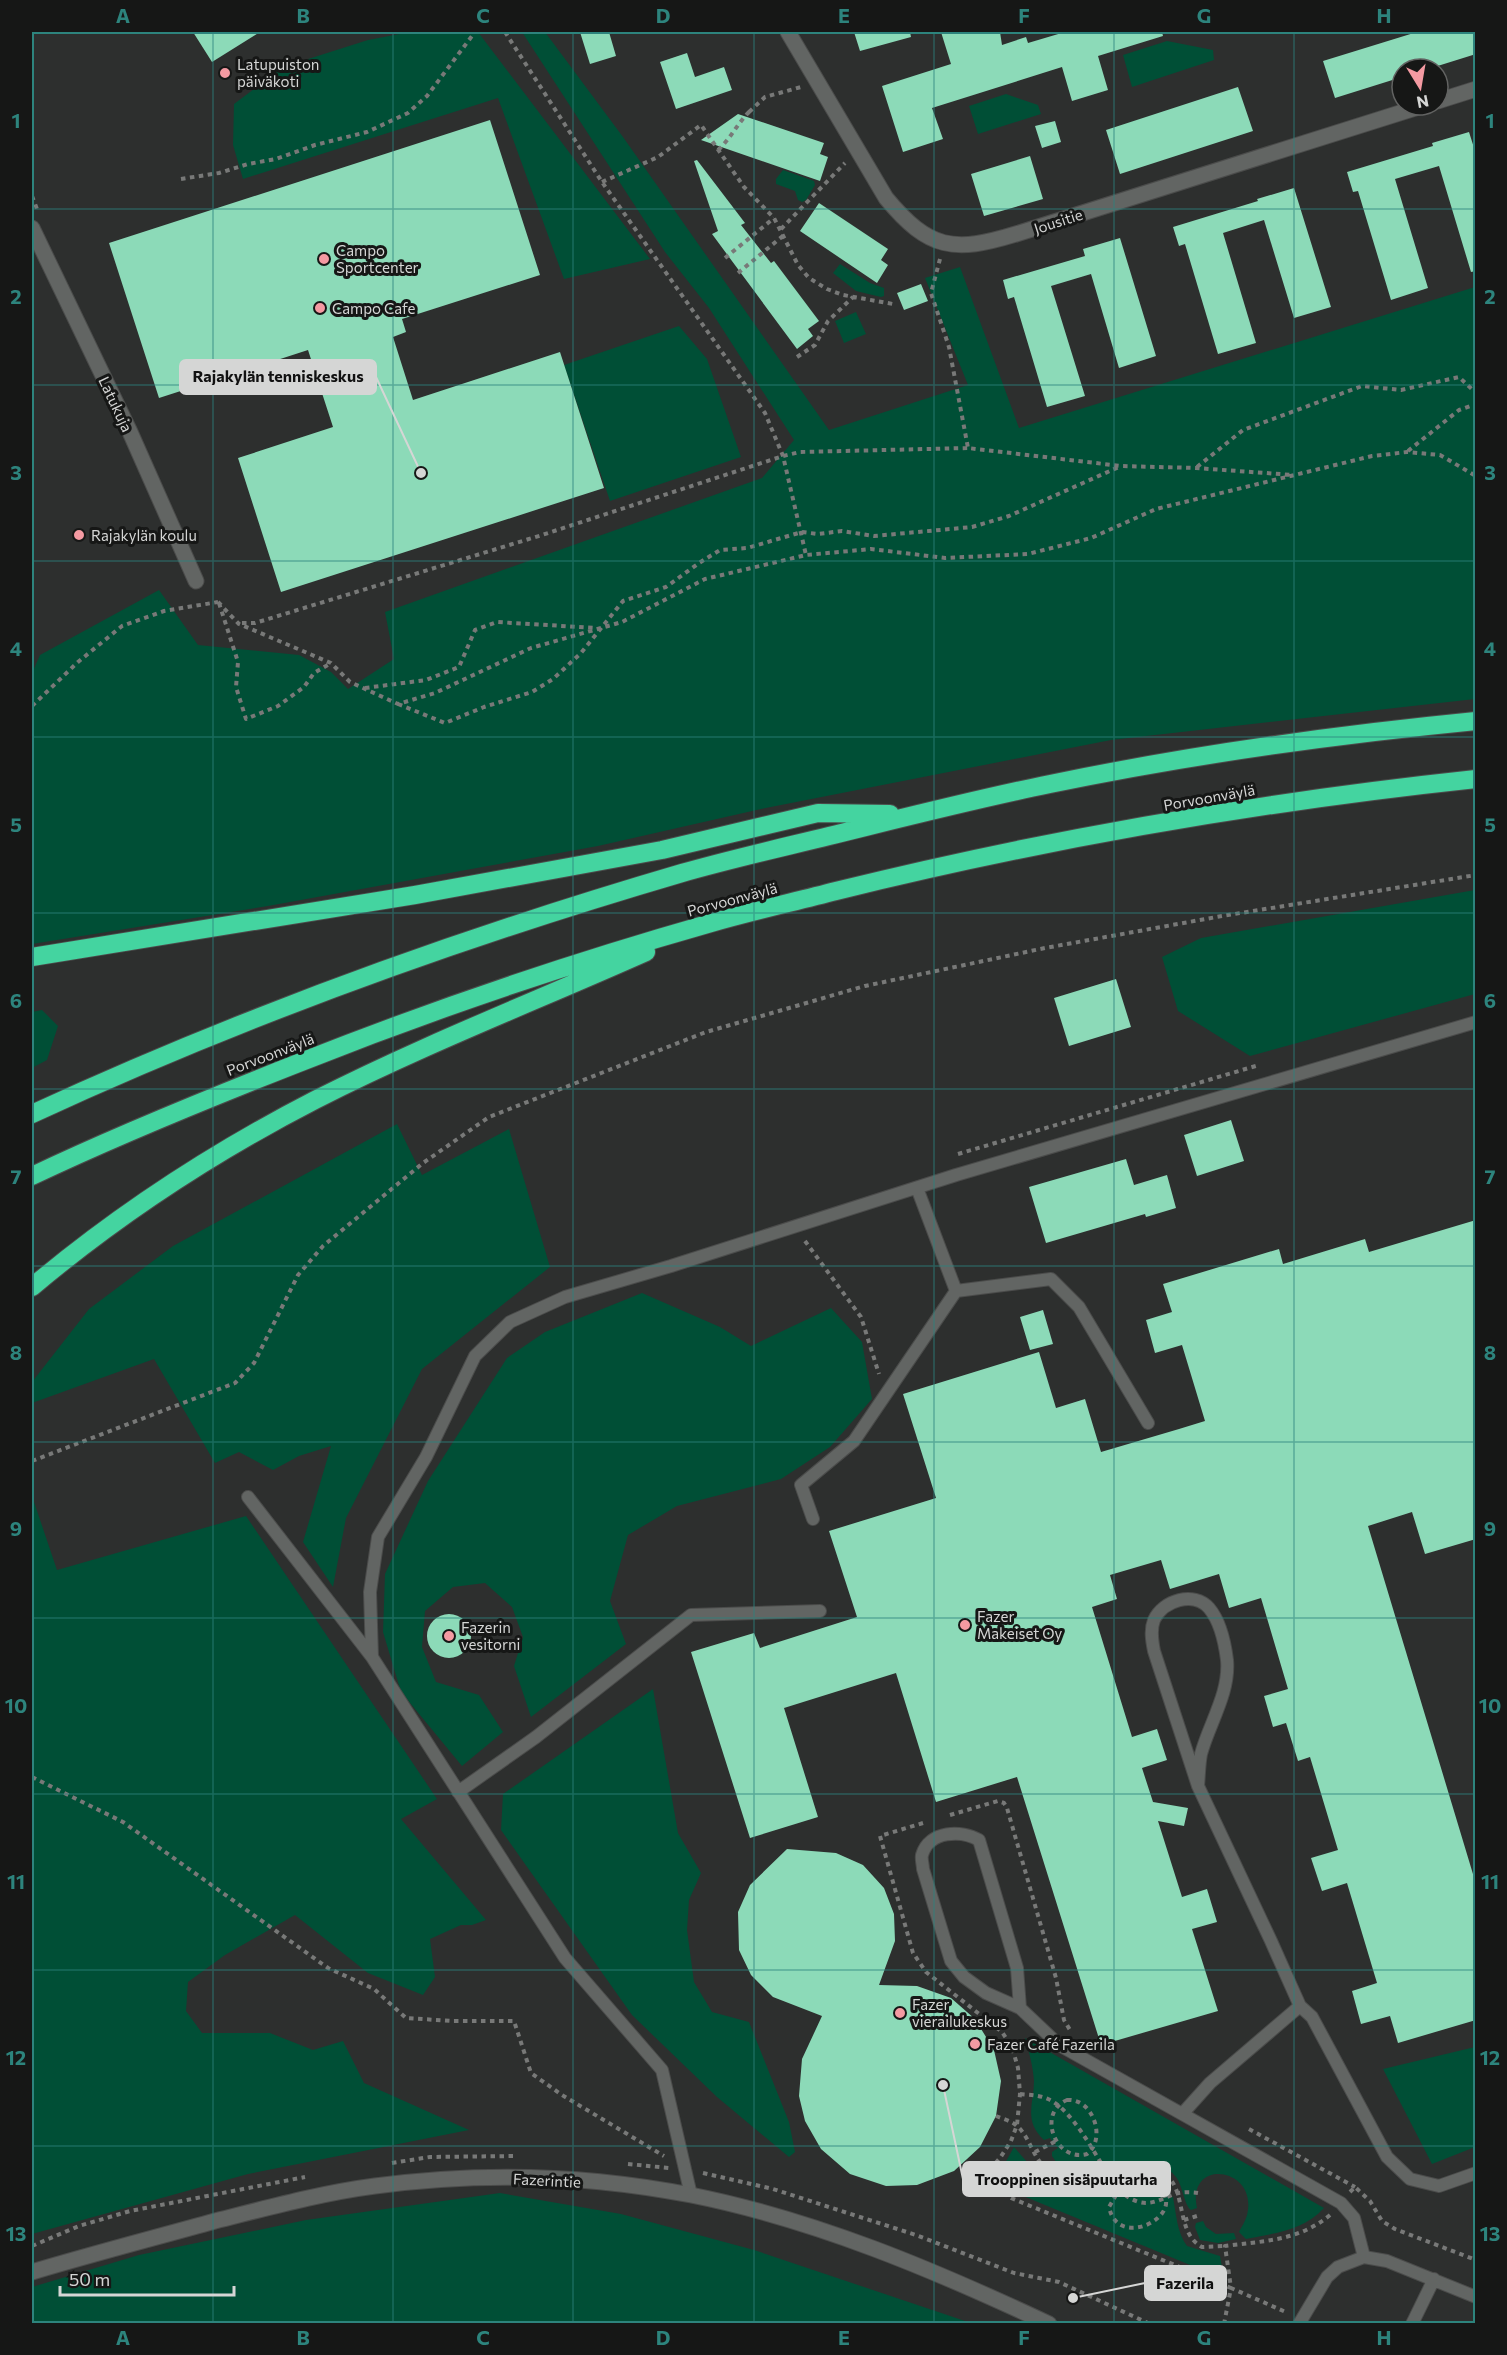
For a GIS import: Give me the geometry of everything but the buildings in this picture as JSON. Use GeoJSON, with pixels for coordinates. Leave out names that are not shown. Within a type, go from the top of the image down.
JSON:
{"type":"FeatureCollection","features":[{"type":"Feature","properties":{"kind":"highway"},"geometry":{"type":"LineString","coordinates":[[32,1114],[122,1072],[225,1029],[344,984],[486,935],[685,872],[913,815],[1052,784],[1229,753],[1398,729],[1476,722]]}},
{"type":"Feature","properties":{"kind":"highway","name":"Porvoonväylä"},"geometry":{"type":"LineString","coordinates":[[32,1176],[197,1102],[346,1044],[531,979],[716,921],[981,857],[1077,838],[1242,809],[1476,779]]}},
{"type":"Feature","properties":{"kind":"highway"},"geometry":{"type":"LineString","coordinates":[[32,957],[404,897],[650,852],[818,813],[913,815]]}},
{"type":"Feature","properties":{"kind":"highway"},"geometry":{"type":"LineString","coordinates":[[32,1287],[76,1250],[158,1191],[230,1147],[315,1100],[418,1052],[716,921]]}},
{"type":"Feature","properties":{"kind":"street","name":"Jousitie"},"geometry":{"type":"LineString","coordinates":[[788,32],[886,198],[903,219],[921,233],[944,243],[963,246],[984,244],[1390,116]]}},
{"type":"Feature","properties":{"kind":"street"},"geometry":{"type":"LineString","coordinates":[[1450,97],[1476,89]]}},
{"type":"Feature","properties":{"kind":"street","name":"Latukuja"},"geometry":{"type":"LineString","coordinates":[[32,228],[130,432],[196,581]]}},
{"type":"Feature","properties":{"kind":"street","name":"Fazerintie"},"geometry":{"type":"LineString","coordinates":[[32,2272],[268,2208],[374,2186],[475,2178],[555,2179],[632,2186],[691,2195],[810,2227],[890,2254],[970,2286],[1049,2324]]}},
{"type":"Feature","properties":{"kind":"lane"},"geometry":{"type":"LineString","coordinates":[[372,1657],[369,1592],[378,1537],[426,1457],[475,1356],[510,1322],[565,1297],[917,1188],[1476,1022]]}},
{"type":"Feature","properties":{"kind":"lane"},"geometry":{"type":"LineString","coordinates":[[917,1188],[956,1290]]}},
{"type":"Feature","properties":{"kind":"lane"},"geometry":{"type":"LineString","coordinates":[[813,1519],[801,1485],[854,1441],[956,1290],[1051,1279],[1079,1307],[1148,1423]]}},
{"type":"Feature","properties":{"kind":"lane"},"geometry":{"type":"LineString","coordinates":[[248,1497],[372,1657],[565,1958],[662,2070],[691,2195]]}},
{"type":"Feature","properties":{"kind":"lane"},"geometry":{"type":"LineString","coordinates":[[1198,1786],[1201,1755],[1223,1692],[1227,1659],[1215,1617],[1207,1606],[1195,1600],[1183,1599],[1162,1608],[1154,1620],[1151,1633],[1160,1673],[1198,1786],[1300,2006],[1312,2017],[1387,2157],[1410,2179],[1439,2186],[1476,2173]]}},
{"type":"Feature","properties":{"kind":"lane"},"geometry":{"type":"LineString","coordinates":[[458,1792],[536,1737],[691,1615],[820,1611]]}},
{"type":"Feature","properties":{"kind":"lane"},"geometry":{"type":"LineString","coordinates":[[1020,2008],[1017,1968],[980,1840],[969,1834],[953,1833],[938,1837],[927,1845],[921,1856],[951,1961],[964,1977],[986,1993],[1020,2008],[1059,2045],[1341,2203],[1354,2218],[1364,2257]]}},
{"type":"Feature","properties":{"kind":"lane"},"geometry":{"type":"LineString","coordinates":[[1183,2113],[1210,2083],[1300,2006]]}},
{"type":"Feature","properties":{"kind":"lane"},"geometry":{"type":"LineString","coordinates":[[1301,2321],[1326,2277],[1338,2267],[1364,2257],[1387,2260],[1476,2297]]}},
{"type":"Feature","properties":{"kind":"lane"},"geometry":{"type":"LineString","coordinates":[[1412,2324],[1434,2279]]}},
{"type":"Feature","properties":{"kind":"path"},"geometry":{"type":"LineString","coordinates":[[181,179],[219,173],[248,164],[276,159],[315,145],[367,132],[408,114],[427,96],[475,32]]}},
{"type":"Feature","properties":{"kind":"path"},"geometry":{"type":"LineString","coordinates":[[505,32],[602,182],[765,413],[783,456],[806,555]]}},
{"type":"Feature","properties":{"kind":"path"},"geometry":{"type":"LineString","coordinates":[[718,150],[732,138],[765,97],[819,83]]}},
{"type":"Feature","properties":{"kind":"path"},"geometry":{"type":"LineString","coordinates":[[602,182],[658,157],[700,125],[744,187],[774,218],[798,265],[809,278],[827,289],[853,297],[893,304]]}},
{"type":"Feature","properties":{"kind":"path"},"geometry":{"type":"LineString","coordinates":[[781,229],[806,206],[833,174],[859,152]]}},
{"type":"Feature","properties":{"kind":"path"},"geometry":{"type":"LineString","coordinates":[[725,258],[774,218]]}},
{"type":"Feature","properties":{"kind":"path"},"geometry":{"type":"LineString","coordinates":[[738,273],[784,235]]}},
{"type":"Feature","properties":{"kind":"path"},"geometry":{"type":"LineString","coordinates":[[944,243],[931,293],[949,347],[968,448]]}},
{"type":"Feature","properties":{"kind":"path"},"geometry":{"type":"LineString","coordinates":[[797,357],[815,345],[828,321],[853,297]]}},
{"type":"Feature","properties":{"kind":"path"},"geometry":{"type":"LineString","coordinates":[[1196,468],[1243,430],[1362,386],[1401,390],[1459,376],[1476,393]]}},
{"type":"Feature","properties":{"kind":"path"},"geometry":{"type":"LineString","coordinates":[[1407,452],[1460,410],[1476,404]]}},
{"type":"Feature","properties":{"kind":"path"},"geometry":{"type":"LineString","coordinates":[[239,624],[255,623],[531,539],[783,456],[800,453],[968,448],[1121,466],[1196,468],[1297,475]]}},
{"type":"Feature","properties":{"kind":"path"},"geometry":{"type":"LineString","coordinates":[[398,704],[435,693],[531,648],[622,622],[705,579],[806,555],[871,549],[945,558],[1028,554],[1091,538],[1156,509],[1372,456],[1407,452],[1440,455],[1476,476]]}},
{"type":"Feature","properties":{"kind":"path"},"geometry":{"type":"LineString","coordinates":[[218,602],[239,624],[331,663],[350,682],[362,688],[446,723],[484,707],[532,692],[553,679],[581,653],[623,601],[666,587],[720,550],[747,548],[801,532],[818,534],[842,531],[874,536],[972,527],[1009,516],[1121,466]]}},
{"type":"Feature","properties":{"kind":"path"},"geometry":{"type":"LineString","coordinates":[[32,706],[78,662],[122,626],[164,611],[218,602]]}},
{"type":"Feature","properties":{"kind":"path"},"geometry":{"type":"LineString","coordinates":[[218,602],[238,662],[236,687],[246,719],[278,706],[304,687],[314,674],[331,663]]}},
{"type":"Feature","properties":{"kind":"path"},"geometry":{"type":"LineString","coordinates":[[362,688],[426,680],[459,667],[475,630],[497,622],[599,629]]}},
{"type":"Feature","properties":{"kind":"path"},"geometry":{"type":"LineString","coordinates":[[32,1461],[235,1383],[254,1363],[298,1275],[323,1246],[423,1163],[489,1117],[706,1032],[865,986],[1045,948],[1198,920],[1476,875]]}},
{"type":"Feature","properties":{"kind":"path"},"geometry":{"type":"LineString","coordinates":[[32,1777],[123,1822],[328,1968],[374,1989],[406,2018],[514,2021],[531,2073],[562,2096],[687,2170]]}},
{"type":"Feature","properties":{"kind":"path"},"geometry":{"type":"LineString","coordinates":[[943,1817],[998,1801],[1004,1803],[1053,1967],[1064,2019],[1075,2035]]}},
{"type":"Feature","properties":{"kind":"path"},"geometry":{"type":"LineString","coordinates":[[932,1821],[880,1836],[913,1953],[926,1972],[1002,2032],[1012,2047],[1018,2068],[1020,2094],[1017,2125],[1011,2141],[986,2174],[1000,2191],[1011,2198],[1231,2288],[1301,2321]]}},
{"type":"Feature","properties":{"kind":"path"},"geometry":{"type":"LineString","coordinates":[[1020,2094],[1037,2095],[1058,2105],[1076,2124],[1119,2190],[1138,2202],[1148,2203],[1179,2193],[1198,2193]]}},
{"type":"Feature","properties":{"kind":"path"},"geometry":{"type":"LineString","coordinates":[[1072,2100],[1087,2108],[1097,2130],[1092,2151],[1077,2156],[1068,2153],[1056,2141],[1051,2124],[1058,2105],[1072,2100]]}},
{"type":"Feature","properties":{"kind":"path"},"geometry":{"type":"LineString","coordinates":[[996,2116],[1017,2125],[1050,2171],[1067,2173],[1152,2167],[1164,2173],[1179,2193],[1190,2237],[1196,2244],[1210,2248],[1303,2233],[1316,2227],[1355,2187]]}},
{"type":"Feature","properties":{"kind":"path"},"geometry":{"type":"LineString","coordinates":[[1245,2127],[1355,2187],[1370,2201],[1382,2221],[1395,2229],[1476,2260]]}},
{"type":"Feature","properties":{"kind":"path"},"geometry":{"type":"LineString","coordinates":[[1035,2152],[1056,2141]]}},
{"type":"Feature","properties":{"kind":"path"},"geometry":{"type":"LineString","coordinates":[[384,2164],[430,2157],[517,2156]]}},
{"type":"Feature","properties":{"kind":"path"},"geometry":{"type":"LineString","coordinates":[[623,2163],[687,2170],[773,2189],[916,2235],[1014,2273],[1059,2282],[1150,2324]]}},
{"type":"Feature","properties":{"kind":"path"},"geometry":{"type":"LineString","coordinates":[[1133,2167],[1136,2184]]}},
{"type":"Feature","properties":{"kind":"path"},"geometry":{"type":"LineString","coordinates":[[32,2246],[80,2226],[130,2211],[307,2177]]}},
{"type":"Feature","properties":{"kind":"path"},"geometry":{"type":"LineString","coordinates":[[1149,2183],[1158,2187],[1166,2198],[1165,2209],[1157,2220],[1141,2226],[1127,2227],[1115,2221],[1109,2210],[1111,2201],[1119,2190],[1136,2184],[1149,2183]]}},
{"type":"Feature","properties":{"kind":"path"},"geometry":{"type":"LineString","coordinates":[[1184,2220],[1200,2216]]}},
{"type":"Feature","properties":{"kind":"path"},"geometry":{"type":"LineString","coordinates":[[1224,2324],[1231,2288],[1225,2247]]}},
{"type":"Feature","properties":{"kind":"green space"},"geometry":{"type":"Polygon","coordinates":[[[410,32],[478,32],[650,259],[564,279],[498,98],[243,179],[233,145],[234,104],[283,67],[368,40],[410,32]]]}},
{"type":"Feature","properties":{"kind":"green space"},"geometry":{"type":"Polygon","coordinates":[[[522,32],[545,32],[623,137],[829,430],[968,385],[925,278],[960,267],[1019,428],[1475,287],[1475,699],[1111,740],[761,809],[598,846],[268,906],[32,944],[32,673],[40,655],[159,590],[198,645],[299,655],[331,672],[348,689],[394,659],[385,612],[762,478],[794,440],[709,308],[665,252],[522,32]]]}},
{"type":"Feature","properties":{"kind":"green space"},"geometry":{"type":"Polygon","coordinates":[[[1167,41],[1213,50],[1214,60],[1132,87],[1123,55],[1167,41]]]}},
{"type":"Feature","properties":{"kind":"green space"},"geometry":{"type":"Polygon","coordinates":[[[1006,94],[1038,105],[1041,114],[978,134],[969,106],[1006,94]]]}},
{"type":"Feature","properties":{"kind":"green space"},"geometry":{"type":"Polygon","coordinates":[[[783,170],[814,181],[815,185],[806,200],[802,202],[798,200],[795,191],[776,184],[776,179],[783,170]]]}},
{"type":"Feature","properties":{"kind":"green space"},"geometry":{"type":"Polygon","coordinates":[[[840,264],[870,283],[884,288],[884,296],[856,291],[833,273],[840,264]]]}},
{"type":"Feature","properties":{"kind":"green space"},"geometry":{"type":"Polygon","coordinates":[[[856,312],[866,334],[844,343],[835,321],[856,312]]]}},
{"type":"Feature","properties":{"kind":"green space"},"geometry":{"type":"Polygon","coordinates":[[[679,326],[707,359],[741,457],[610,501],[564,365],[679,326]]]}},
{"type":"Feature","properties":{"kind":"green space"},"geometry":{"type":"Polygon","coordinates":[[[1475,890],[1475,994],[1250,1056],[1178,1011],[1162,957],[1201,938],[1475,890]]]}},
{"type":"Feature","properties":{"kind":"green space"},"geometry":{"type":"Polygon","coordinates":[[[42,1010],[58,1026],[47,1060],[32,1068],[32,1012],[42,1010]]]}},
{"type":"Feature","properties":{"kind":"green space"},"geometry":{"type":"Polygon","coordinates":[[[397,1124],[422,1175],[509,1129],[550,1267],[422,1369],[346,1518],[333,1587],[303,1542],[331,1446],[299,1456],[273,1470],[239,1452],[215,1463],[154,1359],[32,1403],[32,1382],[89,1309],[173,1246],[397,1124]]]}},
{"type":"Feature","properties":{"kind":"green space"},"geometry":{"type":"Polygon","coordinates":[[[642,1293],[720,1327],[751,1346],[831,1308],[862,1342],[872,1399],[830,1447],[781,1479],[677,1506],[628,1535],[610,1601],[626,1644],[531,1717],[514,1666],[523,1637],[512,1607],[485,1583],[453,1587],[425,1611],[422,1647],[436,1682],[479,1695],[503,1732],[462,1766],[401,1692],[383,1632],[385,1574],[428,1481],[507,1358],[545,1332],[642,1293]]]}},
{"type":"Feature","properties":{"kind":"green space"},"geometry":{"type":"Polygon","coordinates":[[[32,1496],[57,1570],[246,1516],[437,1799],[401,1819],[486,1920],[472,1925],[461,1925],[430,1939],[435,1977],[423,1995],[368,1973],[295,1915],[225,1955],[188,1982],[186,2011],[202,2033],[270,2033],[313,2050],[343,2041],[364,2083],[469,2130],[248,2174],[32,2234],[32,1496]]]}},
{"type":"Feature","properties":{"kind":"green space"},"geometry":{"type":"Polygon","coordinates":[[[653,1689],[678,1833],[701,1873],[689,1900],[687,1930],[694,1982],[712,2012],[749,2022],[789,2122],[795,2152],[789,2157],[717,2097],[632,2015],[501,1830],[503,1794],[653,1689]]]}},
{"type":"Feature","properties":{"kind":"green space"},"geometry":{"type":"Polygon","coordinates":[[[1025,2038],[1324,2208],[1316,2216],[1298,2226],[1278,2233],[1246,2239],[1239,2232],[1247,2215],[1248,2199],[1243,2186],[1234,2178],[1222,2174],[1211,2175],[1202,2181],[1196,2192],[1197,2208],[1191,2210],[1176,2177],[1167,2169],[1155,2164],[1127,2162],[1071,2168],[1059,2166],[1052,2156],[1052,2152],[1058,2148],[1050,2138],[1044,2140],[1032,2119],[1034,2081],[1025,2038]]]}},
{"type":"Feature","properties":{"kind":"green space"},"geometry":{"type":"Polygon","coordinates":[[[1475,2047],[1475,2147],[1432,2164],[1383,2069],[1475,2047]]]}},
{"type":"Feature","properties":{"kind":"green space"},"geometry":{"type":"Polygon","coordinates":[[[1014,2147],[1033,2168],[1050,2178],[1082,2180],[1125,2174],[1128,2175],[1130,2182],[1148,2181],[1158,2184],[1169,2198],[1173,2197],[1179,2229],[1187,2246],[1220,2256],[1224,2279],[1016,2193],[994,2175],[1004,2165],[1014,2147]]]}},
{"type":"Feature","properties":{"kind":"green space"},"geometry":{"type":"Polygon","coordinates":[[[500,2193],[621,2214],[754,2250],[971,2323],[32,2323],[32,2287],[139,2255],[306,2220],[500,2193]]]}},
{"type":"Feature","properties":{"kind":"green space"},"geometry":{"type":"Polygon","coordinates":[[[1203,2221],[1206,2227],[1216,2234],[1234,2233],[1236,2239],[1218,2243],[1200,2240],[1195,2227],[1196,2223],[1203,2221]]]}},
{"type":"Feature","properties":{"kind":"place","name":"Latupuiston päiväkoti"},"geometry":{"type":"Point","coordinates":[225,73]}},
{"type":"Feature","properties":{"kind":"place","name":"Campo Sportcenter"},"geometry":{"type":"Point","coordinates":[324,259]}},
{"type":"Feature","properties":{"kind":"place","name":"Campo Cafe"},"geometry":{"type":"Point","coordinates":[320,308]}},
{"type":"Feature","properties":{"kind":"place","name":"Rajakylän tenniskeskus"},"geometry":{"type":"Point","coordinates":[421,473]}},
{"type":"Feature","properties":{"kind":"place","name":"Rajakylän koulu"},"geometry":{"type":"Point","coordinates":[79,535]}},
{"type":"Feature","properties":{"kind":"place","name":"Fazer Makeiset Oy"},"geometry":{"type":"Point","coordinates":[965,1625]}},
{"type":"Feature","properties":{"kind":"place","name":"Fazerin vesitorni"},"geometry":{"type":"Point","coordinates":[449,1636]}},
{"type":"Feature","properties":{"kind":"place","name":"Fazer vierailukeskus"},"geometry":{"type":"Point","coordinates":[900,2013]}},
{"type":"Feature","properties":{"kind":"place","name":"Fazer Café Fazerila"},"geometry":{"type":"Point","coordinates":[975,2044]}},
{"type":"Feature","properties":{"kind":"place","name":"Trooppinen sisäpuutarha"},"geometry":{"type":"Point","coordinates":[943,2085]}},
{"type":"Feature","properties":{"kind":"place","name":"Fazerila"},"geometry":{"type":"Point","coordinates":[1073,2298]}}]}
